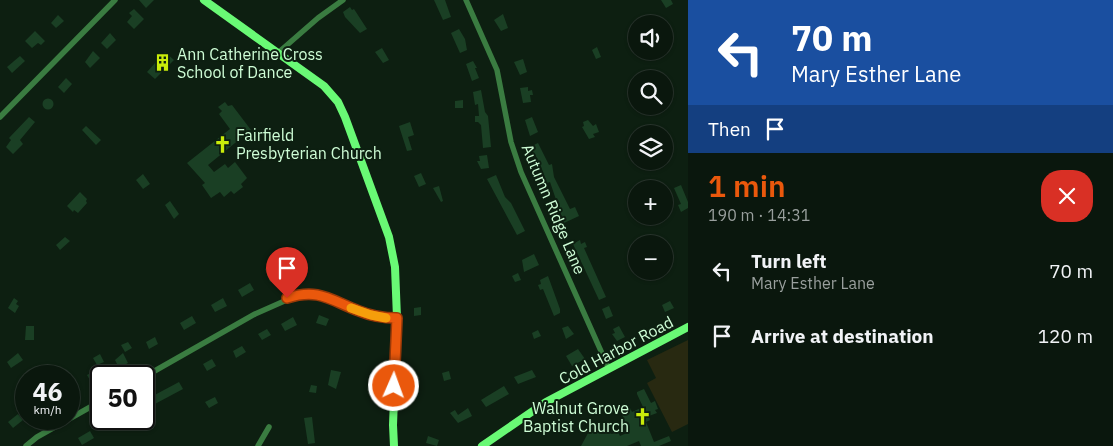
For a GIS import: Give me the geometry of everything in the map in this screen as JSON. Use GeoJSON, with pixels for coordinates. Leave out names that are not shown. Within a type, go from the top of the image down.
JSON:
{"type":"FeatureCollection","features":[{"type":"Feature","properties":{"kind":"main road"},"geometry":{"type":"LineString","coordinates":[[204,0],[324,86],[343,110],[389,237],[395,267],[397,318],[394,446]]}},
{"type":"Feature","properties":{"kind":"main road","name":"Cold Harbor Road"},"geometry":{"type":"LineString","coordinates":[[482,446],[523,416],[688,327]]}},
{"type":"Feature","properties":{"kind":"street"},"geometry":{"type":"LineString","coordinates":[[0,117],[115,0]]}},
{"type":"Feature","properties":{"kind":"street"},"geometry":{"type":"LineString","coordinates":[[278,52],[318,18],[343,0]]}},
{"type":"Feature","properties":{"kind":"street","name":"Autumn Ridge Lane"},"geometry":{"type":"LineString","coordinates":[[466,0],[497,70],[511,142],[521,172],[609,369]]}},
{"type":"Feature","properties":{"kind":"street"},"geometry":{"type":"LineString","coordinates":[[155,371],[255,314],[298,295],[327,296],[360,312],[397,318]]}},
{"type":"Feature","properties":{"kind":"street"},"geometry":{"type":"LineString","coordinates":[[26,446],[37,437],[90,407]]}},
{"type":"Feature","properties":{"kind":"street"},"geometry":{"type":"LineString","coordinates":[[258,446],[269,427]]}},
{"type":"Feature","properties":{"kind":"green space"},"geometry":{"type":"Polygon","coordinates":[[[688,340],[688,424],[672,432],[647,383],[656,378],[647,360],[688,340]]]}},
{"type":"Feature","properties":{"kind":"building"},"geometry":{"type":"Polygon","coordinates":[[[139,0],[154,0],[146,8],[139,0]]]}},
{"type":"Feature","properties":{"kind":"building"},"geometry":{"type":"Polygon","coordinates":[[[434,0],[445,0],[451,17],[443,20],[434,0]]]}},
{"type":"Feature","properties":{"kind":"building"},"geometry":{"type":"Polygon","coordinates":[[[661,0],[671,0],[673,4],[666,8],[661,0]]]}},
{"type":"Feature","properties":{"kind":"building"},"geometry":{"type":"Polygon","coordinates":[[[350,7],[352,10],[354,9],[367,29],[360,33],[345,17],[343,12],[350,7]]]}},
{"type":"Feature","properties":{"kind":"building"},"geometry":{"type":"Polygon","coordinates":[[[134,9],[144,19],[134,29],[127,22],[132,16],[129,13],[134,9]]]}},
{"type":"Feature","properties":{"kind":"building"},"geometry":{"type":"Polygon","coordinates":[[[503,14],[508,28],[501,31],[494,20],[503,14]]]}},
{"type":"Feature","properties":{"kind":"building"},"geometry":{"type":"Polygon","coordinates":[[[58,15],[64,21],[56,28],[51,23],[58,15]]]}},
{"type":"Feature","properties":{"kind":"building"},"geometry":{"type":"Polygon","coordinates":[[[459,29],[465,39],[467,50],[460,53],[451,33],[459,29]]]}},
{"type":"Feature","properties":{"kind":"building"},"geometry":{"type":"Polygon","coordinates":[[[35,31],[45,41],[41,45],[38,43],[32,48],[25,41],[35,31]]]}},
{"type":"Feature","properties":{"kind":"building"},"geometry":{"type":"Polygon","coordinates":[[[110,33],[116,40],[107,49],[101,43],[110,33]]]}},
{"type":"Feature","properties":{"kind":"building"},"geometry":{"type":"Polygon","coordinates":[[[597,47],[601,57],[596,59],[592,50],[597,47]]]}},
{"type":"Feature","properties":{"kind":"building"},"geometry":{"type":"Polygon","coordinates":[[[382,48],[389,60],[383,63],[375,52],[382,48]]]}},
{"type":"Feature","properties":{"kind":"building"},"geometry":{"type":"Polygon","coordinates":[[[93,51],[100,58],[90,68],[85,62],[93,51]]]}},
{"type":"Feature","properties":{"kind":"building","name":"Ann Catherine Cross School of Dance"},"geometry":{"type":"Polygon","coordinates":[[[165,52],[174,60],[155,79],[147,72],[165,52]]]}},
{"type":"Feature","properties":{"kind":"building"},"geometry":{"type":"Polygon","coordinates":[[[20,56],[25,61],[12,73],[7,67],[20,56]]]}},
{"type":"Feature","properties":{"kind":"building"},"geometry":{"type":"Polygon","coordinates":[[[523,59],[527,72],[520,75],[514,62],[523,59]]]}},
{"type":"Feature","properties":{"kind":"building"},"geometry":{"type":"Polygon","coordinates":[[[473,61],[479,78],[472,81],[466,64],[473,61]]]}},
{"type":"Feature","properties":{"kind":"building"},"geometry":{"type":"Polygon","coordinates":[[[66,78],[72,84],[64,93],[58,87],[66,78]]]}},
{"type":"Feature","properties":{"kind":"building"},"geometry":{"type":"Polygon","coordinates":[[[528,87],[528,91],[532,90],[533,95],[530,95],[531,102],[523,103],[520,88],[528,87]]]}},
{"type":"Feature","properties":{"kind":"building"},"geometry":{"type":"Polygon","coordinates":[[[481,90],[485,112],[488,116],[491,147],[483,148],[481,125],[475,122],[475,116],[479,116],[478,104],[475,105],[473,92],[481,90]]]}},
{"type":"Feature","properties":{"kind":"building"},"geometry":{"type":"Polygon","coordinates":[[[48,98],[54,104],[48,110],[42,104],[48,98]]]}},
{"type":"Feature","properties":{"kind":"building"},"geometry":{"type":"Polygon","coordinates":[[[463,100],[463,108],[455,108],[455,101],[463,100]]]}},
{"type":"Feature","properties":{"kind":"building","name":"Fairfield Presbyterian Church"},"geometry":{"type":"Polygon","coordinates":[[[225,102],[228,106],[232,105],[251,130],[208,165],[214,172],[225,164],[228,168],[235,162],[247,178],[241,184],[243,187],[234,194],[231,191],[224,197],[220,192],[211,198],[202,185],[205,183],[187,163],[230,129],[219,114],[222,111],[218,107],[225,102]]]}},
{"type":"Feature","properties":{"kind":"building"},"geometry":{"type":"Polygon","coordinates":[[[29,117],[35,122],[20,140],[23,144],[13,154],[6,147],[11,140],[9,138],[29,117]]]}},
{"type":"Feature","properties":{"kind":"building"},"geometry":{"type":"Polygon","coordinates":[[[532,117],[538,132],[530,136],[525,120],[532,117]]]}},
{"type":"Feature","properties":{"kind":"building"},"geometry":{"type":"Polygon","coordinates":[[[588,120],[593,126],[596,124],[599,132],[593,134],[595,137],[589,139],[582,127],[584,126],[583,122],[588,120]]]}},
{"type":"Feature","properties":{"kind":"building"},"geometry":{"type":"Polygon","coordinates":[[[410,122],[414,135],[408,137],[412,150],[407,151],[399,126],[410,122]]]}},
{"type":"Feature","properties":{"kind":"building"},"geometry":{"type":"Polygon","coordinates":[[[86,126],[101,140],[96,145],[82,130],[86,126]]]}},
{"type":"Feature","properties":{"kind":"building"},"geometry":{"type":"Polygon","coordinates":[[[538,143],[549,165],[552,164],[554,177],[570,209],[575,207],[579,216],[564,223],[550,182],[547,183],[539,161],[530,147],[538,143]]]}},
{"type":"Feature","properties":{"kind":"building"},"geometry":{"type":"Polygon","coordinates":[[[487,155],[489,168],[481,169],[477,161],[480,161],[479,156],[487,155]]]}},
{"type":"Feature","properties":{"kind":"building"},"geometry":{"type":"Polygon","coordinates":[[[421,173],[426,184],[419,187],[414,176],[421,173]]]}},
{"type":"Feature","properties":{"kind":"building"},"geometry":{"type":"Polygon","coordinates":[[[143,174],[150,184],[143,189],[136,180],[143,174]]]}},
{"type":"Feature","properties":{"kind":"building"},"geometry":{"type":"Polygon","coordinates":[[[496,175],[505,197],[511,203],[525,231],[517,235],[487,179],[496,175]]]}},
{"type":"Feature","properties":{"kind":"building"},"geometry":{"type":"Polygon","coordinates":[[[681,185],[688,202],[688,208],[681,212],[678,205],[681,204],[674,188],[681,185]]]}},
{"type":"Feature","properties":{"kind":"building"},"geometry":{"type":"Polygon","coordinates":[[[439,186],[443,201],[441,202],[433,188],[439,186]]]}},
{"type":"Feature","properties":{"kind":"building"},"geometry":{"type":"Polygon","coordinates":[[[80,192],[87,199],[87,203],[78,213],[74,210],[73,212],[67,206],[80,192]]]}},
{"type":"Feature","properties":{"kind":"building"},"geometry":{"type":"Polygon","coordinates":[[[170,201],[179,214],[174,219],[165,205],[170,201]]]}},
{"type":"Feature","properties":{"kind":"building"},"geometry":{"type":"Polygon","coordinates":[[[65,237],[70,241],[60,250],[56,245],[65,237]]]}},
{"type":"Feature","properties":{"kind":"building"},"geometry":{"type":"Polygon","coordinates":[[[580,240],[581,244],[585,242],[587,247],[584,248],[606,297],[599,300],[573,244],[580,240]]]}},
{"type":"Feature","properties":{"kind":"building"},"geometry":{"type":"Polygon","coordinates":[[[534,254],[539,265],[524,272],[522,260],[534,254]]]}},
{"type":"Feature","properties":{"kind":"building"},"geometry":{"type":"Polygon","coordinates":[[[299,261],[299,264],[304,263],[306,272],[293,273],[292,262],[299,261]]]}},
{"type":"Feature","properties":{"kind":"building"},"geometry":{"type":"Polygon","coordinates":[[[275,263],[282,277],[270,282],[265,269],[275,263]]]}},
{"type":"Feature","properties":{"kind":"building"},"geometry":{"type":"Polygon","coordinates":[[[518,273],[521,280],[515,282],[512,276],[518,273]]]}},
{"type":"Feature","properties":{"kind":"building"},"geometry":{"type":"Polygon","coordinates":[[[548,276],[560,309],[560,313],[554,316],[543,289],[540,290],[538,285],[541,284],[540,280],[548,276]]]}},
{"type":"Feature","properties":{"kind":"building"},"geometry":{"type":"Polygon","coordinates":[[[250,283],[254,290],[242,297],[238,290],[250,283]]]}},
{"type":"Feature","properties":{"kind":"building"},"geometry":{"type":"Polygon","coordinates":[[[14,298],[18,301],[16,304],[19,306],[15,313],[8,308],[14,298]]]}},
{"type":"Feature","properties":{"kind":"building"},"geometry":{"type":"Polygon","coordinates":[[[223,298],[227,306],[215,312],[211,305],[223,298]]]}},
{"type":"Feature","properties":{"kind":"building"},"geometry":{"type":"Polygon","coordinates":[[[670,301],[674,308],[665,312],[662,305],[670,301]]]}},
{"type":"Feature","properties":{"kind":"building"},"geometry":{"type":"Polygon","coordinates":[[[609,306],[613,316],[606,319],[602,309],[609,306]]]}},
{"type":"Feature","properties":{"kind":"building"},"geometry":{"type":"Polygon","coordinates":[[[421,307],[421,315],[414,316],[414,308],[421,307]]]}},
{"type":"Feature","properties":{"kind":"building"},"geometry":{"type":"Polygon","coordinates":[[[319,315],[329,319],[326,326],[316,323],[319,315]]]}},
{"type":"Feature","properties":{"kind":"building"},"geometry":{"type":"Polygon","coordinates":[[[192,316],[196,323],[184,330],[180,323],[192,316]]]}},
{"type":"Feature","properties":{"kind":"building"},"geometry":{"type":"Polygon","coordinates":[[[293,317],[297,325],[285,331],[281,324],[293,317]]]}},
{"type":"Feature","properties":{"kind":"building"},"geometry":{"type":"Polygon","coordinates":[[[26,326],[34,326],[34,340],[25,340],[26,326]]]}},
{"type":"Feature","properties":{"kind":"building"},"geometry":{"type":"Polygon","coordinates":[[[568,326],[574,334],[566,339],[562,328],[568,326]]]}},
{"type":"Feature","properties":{"kind":"building"},"geometry":{"type":"Polygon","coordinates":[[[619,326],[625,337],[617,341],[612,334],[615,333],[613,329],[619,326]]]}},
{"type":"Feature","properties":{"kind":"building"},"geometry":{"type":"Polygon","coordinates":[[[267,329],[271,335],[262,340],[258,334],[267,329]]]}},
{"type":"Feature","properties":{"kind":"building"},"geometry":{"type":"Polygon","coordinates":[[[538,330],[541,336],[534,339],[532,333],[538,330]]]}},
{"type":"Feature","properties":{"kind":"building"},"geometry":{"type":"Polygon","coordinates":[[[155,337],[158,344],[149,349],[146,342],[155,337]]]}},
{"type":"Feature","properties":{"kind":"building"},"geometry":{"type":"Polygon","coordinates":[[[128,342],[132,348],[125,352],[121,345],[128,342]]]}},
{"type":"Feature","properties":{"kind":"building"},"geometry":{"type":"Polygon","coordinates":[[[242,346],[246,352],[236,358],[233,351],[242,346]]]}},
{"type":"Feature","properties":{"kind":"building"},"geometry":{"type":"Polygon","coordinates":[[[578,349],[585,359],[572,366],[566,356],[578,349]]]}},
{"type":"Feature","properties":{"kind":"building"},"geometry":{"type":"Polygon","coordinates":[[[18,353],[23,360],[11,368],[7,362],[18,353]]]}},
{"type":"Feature","properties":{"kind":"building"},"geometry":{"type":"Polygon","coordinates":[[[123,353],[128,363],[118,365],[115,360],[123,353]]]}},
{"type":"Feature","properties":{"kind":"building"},"geometry":{"type":"Polygon","coordinates":[[[100,354],[104,362],[97,365],[93,358],[100,354]]]}},
{"type":"Feature","properties":{"kind":"building"},"geometry":{"type":"Polygon","coordinates":[[[212,359],[216,366],[207,371],[203,364],[212,359]]]}},
{"type":"Feature","properties":{"kind":"building"},"geometry":{"type":"Polygon","coordinates":[[[331,370],[341,372],[336,389],[328,385],[331,370]]]}},
{"type":"Feature","properties":{"kind":"building"},"geometry":{"type":"Polygon","coordinates":[[[532,370],[536,377],[518,384],[514,377],[532,370]]]}},
{"type":"Feature","properties":{"kind":"building"},"geometry":{"type":"Polygon","coordinates":[[[449,371],[451,379],[444,381],[442,373],[449,371]]]}},
{"type":"Feature","properties":{"kind":"building"},"geometry":{"type":"Polygon","coordinates":[[[179,382],[183,389],[155,404],[155,395],[179,382]]]}},
{"type":"Feature","properties":{"kind":"building"},"geometry":{"type":"Polygon","coordinates":[[[311,385],[317,386],[316,393],[309,392],[311,385]]]}},
{"type":"Feature","properties":{"kind":"building"},"geometry":{"type":"Polygon","coordinates":[[[504,386],[509,394],[486,407],[481,400],[504,386]]]}},
{"type":"Feature","properties":{"kind":"building","name":"Walnut Grove Baptist Church"},"geometry":{"type":"Polygon","coordinates":[[[644,389],[651,403],[655,401],[658,409],[655,410],[657,413],[649,416],[650,420],[646,422],[654,442],[669,436],[671,441],[659,446],[641,446],[639,441],[627,446],[581,446],[593,424],[604,428],[603,431],[612,434],[618,432],[620,436],[629,432],[621,412],[630,408],[632,412],[643,407],[637,392],[644,389]]]}},
{"type":"Feature","properties":{"kind":"building"},"geometry":{"type":"Polygon","coordinates":[[[215,397],[218,403],[209,408],[205,402],[215,397]]]}},
{"type":"Feature","properties":{"kind":"building"},"geometry":{"type":"Polygon","coordinates":[[[468,408],[472,416],[458,423],[450,413],[455,410],[458,415],[468,408]]]}},
{"type":"Feature","properties":{"kind":"building"},"geometry":{"type":"Polygon","coordinates":[[[15,416],[15,426],[13,428],[8,422],[15,416]]]}},
{"type":"Feature","properties":{"kind":"building"},"geometry":{"type":"Polygon","coordinates":[[[312,417],[315,443],[308,444],[304,418],[312,417]]]}},
{"type":"Feature","properties":{"kind":"building"},"geometry":{"type":"Polygon","coordinates":[[[90,431],[94,438],[82,445],[78,438],[90,431]]]}},
{"type":"Feature","properties":{"kind":"building"},"geometry":{"type":"Polygon","coordinates":[[[428,436],[439,440],[437,446],[426,443],[428,436]]]}},
{"type":"Feature","properties":{"kind":"slow traffic"},"geometry":{"type":"LineString","coordinates":[[351,308],[386,318]]}},
{"type":"Feature","properties":{"kind":"place","name":"Ann Catherine Cross School of Dance"},"geometry":{"type":"Point","coordinates":[163,63]}},
{"type":"Feature","properties":{"kind":"place","name":"Fairfield Presbyterian Church"},"geometry":{"type":"Point","coordinates":[222,144]}},
{"type":"Feature","properties":{"kind":"place","name":"Walnut Grove Baptist Church"},"geometry":{"type":"Point","coordinates":[643,417]}},
{"type":"Feature","properties":{"kind":"route"},"geometry":{"type":"LineString","coordinates":[[287,298],[298,295],[318,294],[327,296],[360,312],[386,318],[397,318],[394,386]]}}]}
